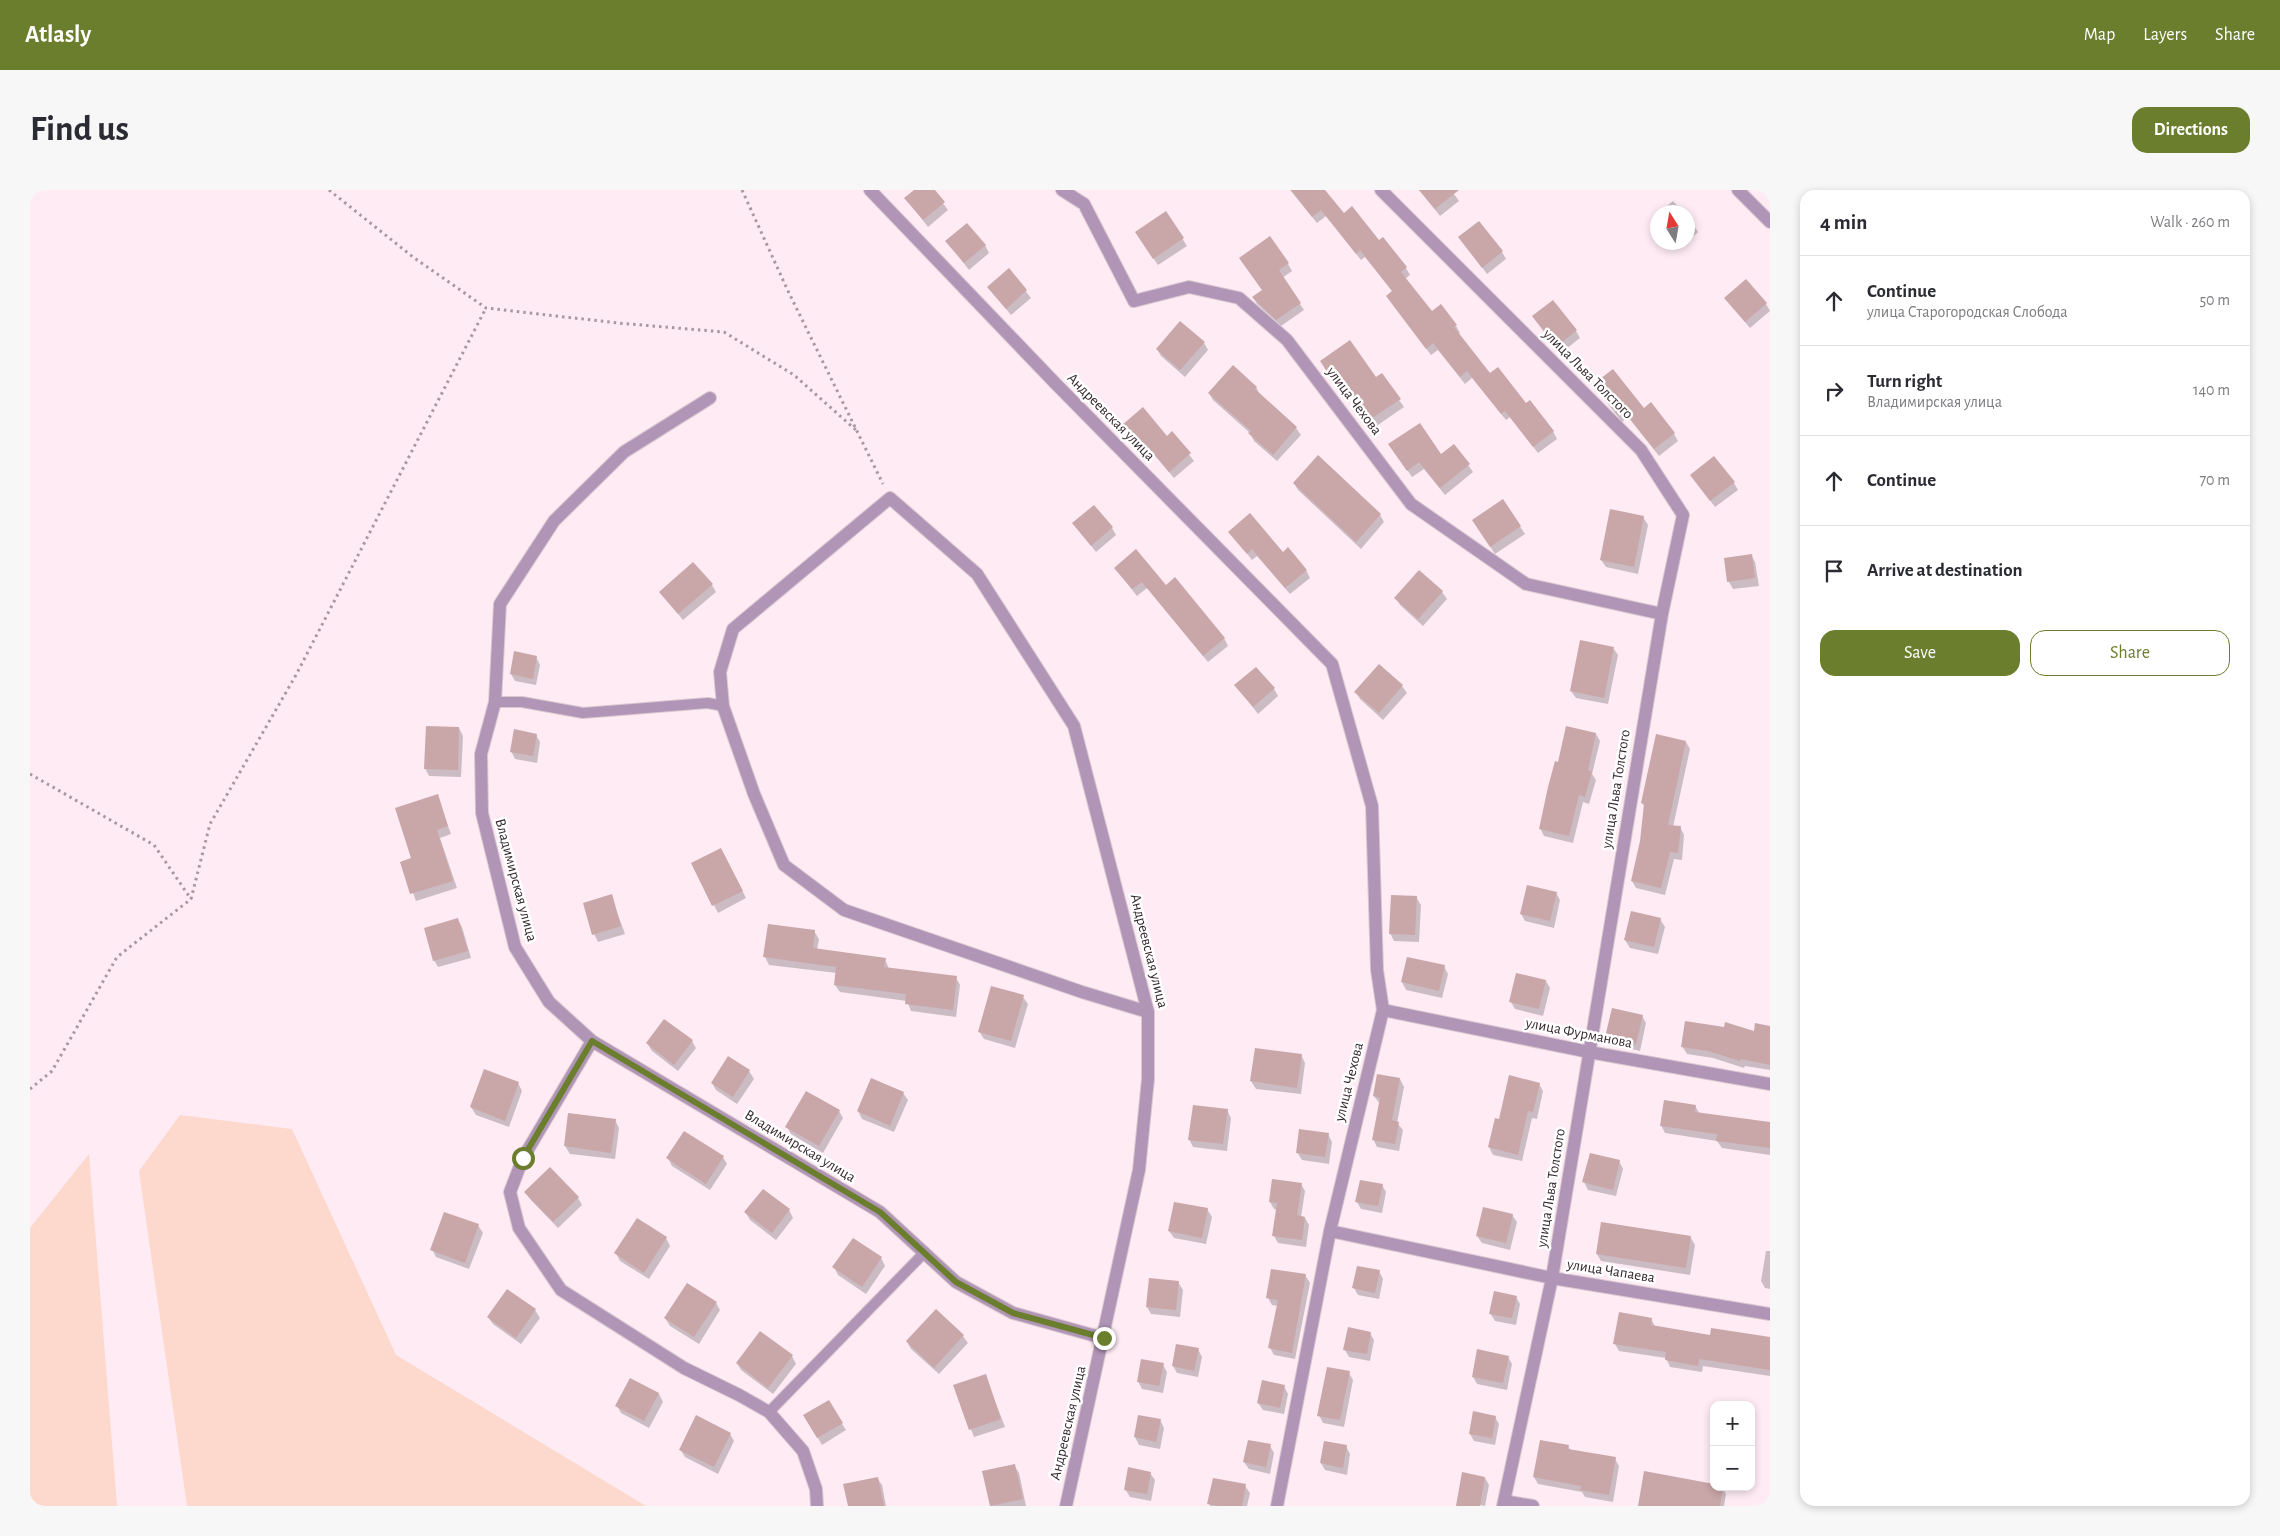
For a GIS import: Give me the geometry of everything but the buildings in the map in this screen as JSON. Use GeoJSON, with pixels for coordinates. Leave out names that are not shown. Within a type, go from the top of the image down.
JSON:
{"type":"FeatureCollection","features":[{"type":"Feature","properties":{"kind":"street","name":"Андреевская улица"},"geometry":{"type":"LineString","coordinates":[[870,190],[1056,384],[1332,664]]}},
{"type":"Feature","properties":{"kind":"street","name":"улица Чехова"},"geometry":{"type":"LineString","coordinates":[[1062,190],[1084,204],[1134,301],[1189,287],[1239,298],[1287,340],[1412,504],[1526,584],[1662,614]]}},
{"type":"Feature","properties":{"kind":"street","name":"улица Льва Толстого"},"geometry":{"type":"LineString","coordinates":[[1381,190],[1641,450],[1683,515],[1662,614],[1552,1278],[1504,1503]]}},
{"type":"Feature","properties":{"kind":"street"},"geometry":{"type":"LineString","coordinates":[[1738,190],[1770,222]]}},
{"type":"Feature","properties":{"kind":"street","name":"Владимирская улица"},"geometry":{"type":"LineString","coordinates":[[710,398],[624,452],[554,521],[500,604],[496,702],[481,754],[482,813],[514,947],[549,1002],[592,1041],[880,1212],[956,1282],[1013,1313],[1104,1338]]}},
{"type":"Feature","properties":{"kind":"street","name":"Андреевская улица"},"geometry":{"type":"LineString","coordinates":[[890,498],[977,574],[1074,726],[1148,1012],[1148,1079],[1139,1170],[1066,1506]]}},
{"type":"Feature","properties":{"kind":"street"},"geometry":{"type":"LineString","coordinates":[[890,498],[734,629],[720,672],[724,706],[754,794],[784,865],[844,910],[1082,992],[1148,1012]]}},
{"type":"Feature","properties":{"kind":"street","name":"улица Чехова"},"geometry":{"type":"LineString","coordinates":[[1277,1506],[1330,1231],[1383,1010],[1377,970],[1372,806],[1332,664]]}},
{"type":"Feature","properties":{"kind":"street","name":"улица Фурманова"},"geometry":{"type":"LineString","coordinates":[[1383,1010],[1589,1052],[1770,1084]]}},
{"type":"Feature","properties":{"kind":"street"},"geometry":{"type":"LineString","coordinates":[[592,1041],[523,1158],[510,1192],[519,1228],[561,1290],[684,1368],[769,1412],[803,1451],[816,1489],[817,1506]]}},
{"type":"Feature","properties":{"kind":"street","name":"улица Чапаева"},"geometry":{"type":"LineString","coordinates":[[1330,1231],[1552,1278],[1770,1314]]}},
{"type":"Feature","properties":{"kind":"street"},"geometry":{"type":"LineString","coordinates":[[1504,1503],[1533,1506]]}},
{"type":"Feature","properties":{"kind":"lane"},"geometry":{"type":"LineString","coordinates":[[496,702],[522,702],[583,713],[708,703],[724,706]]}},
{"type":"Feature","properties":{"kind":"lane"},"geometry":{"type":"LineString","coordinates":[[769,1412],[925,1252]]}},
{"type":"Feature","properties":{"kind":"path"},"geometry":{"type":"LineString","coordinates":[[329,190],[413,257],[486,308],[618,324],[724,332],[794,375],[857,431]]}},
{"type":"Feature","properties":{"kind":"path"},"geometry":{"type":"LineString","coordinates":[[742,190],[788,291],[890,498]]}},
{"type":"Feature","properties":{"kind":"path"},"geometry":{"type":"LineString","coordinates":[[30,1089],[52,1071],[117,956],[191,899],[210,824],[296,675],[486,308]]}},
{"type":"Feature","properties":{"kind":"path"},"geometry":{"type":"LineString","coordinates":[[30,774],[154,845],[191,899]]}},
{"type":"Feature","properties":{"kind":"shaded area"},"geometry":{"type":"Polygon","coordinates":[[[180,1115],[292,1129],[396,1355],[646,1506],[187,1506],[139,1171],[180,1115]]]}},
{"type":"Feature","properties":{"kind":"shaded area"},"geometry":{"type":"Polygon","coordinates":[[[89,1154],[117,1506],[30,1506],[30,1228],[89,1154]]]}},
{"type":"Feature","properties":{"kind":"route"},"geometry":{"type":"LineString","coordinates":[[523,1158],[592,1041],[880,1212],[956,1282],[1013,1313],[1104,1338]]}}]}
